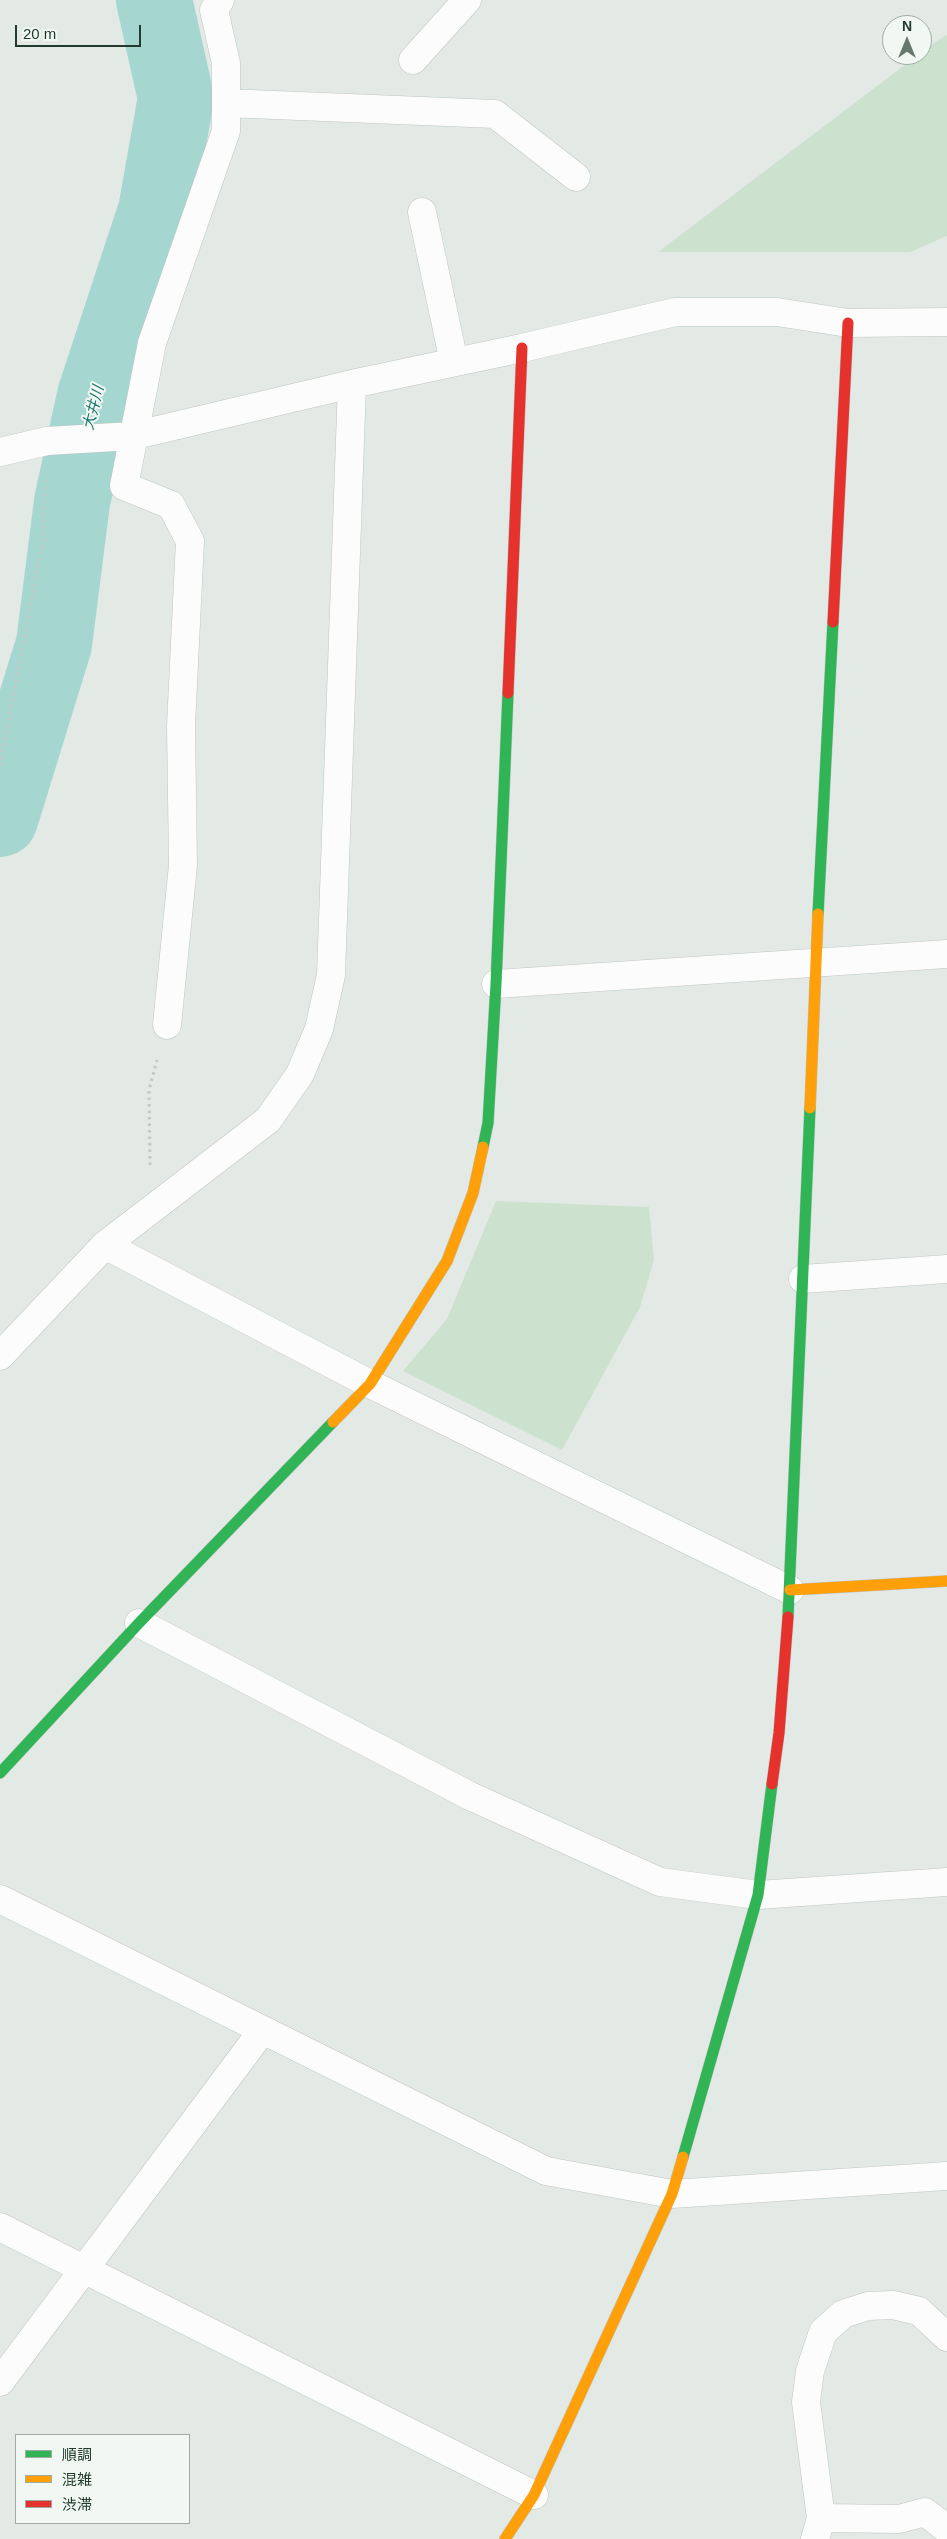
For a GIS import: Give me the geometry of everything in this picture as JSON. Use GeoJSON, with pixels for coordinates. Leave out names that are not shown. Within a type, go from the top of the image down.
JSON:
{"type":"FeatureCollection","features":[{"type":"Feature","properties":{"kind":"street"},"geometry":{"type":"LineString","coordinates":[[167,1025],[183,865],[181,725],[190,542],[171,505],[124,486],[132,436],[152,343],[226,130],[226,63],[214,10],[220,0]]}},
{"type":"Feature","properties":{"kind":"street"},"geometry":{"type":"LineString","coordinates":[[413,60],[455,4]]}},
{"type":"Feature","properties":{"kind":"street"},"geometry":{"type":"LineString","coordinates":[[226,102],[495,114],[576,177]]}},
{"type":"Feature","properties":{"kind":"street"},"geometry":{"type":"LineString","coordinates":[[422,212],[454,362]]}},
{"type":"Feature","properties":{"kind":"street"},"geometry":{"type":"LineString","coordinates":[[0,452],[47,441],[132,436],[352,384],[522,348],[675,312],[777,312],[848,323],[947,322]]}},
{"type":"Feature","properties":{"kind":"street"},"geometry":{"type":"LineString","coordinates":[[505,2539],[534,2496],[672,2194],[758,1895],[779,1733],[790,1590],[816,963],[848,323]]}},
{"type":"Feature","properties":{"kind":"street"},"geometry":{"type":"LineString","coordinates":[[0,1773],[139,1623],[370,1384],[447,1261],[473,1193],[488,1123],[496,984],[522,348]]}},
{"type":"Feature","properties":{"kind":"street"},"geometry":{"type":"LineString","coordinates":[[0,1356],[105,1245],[268,1120],[300,1074],[319,1030],[331,975],[352,384]]}},
{"type":"Feature","properties":{"kind":"street"},"geometry":{"type":"LineString","coordinates":[[496,984],[947,954]]}},
{"type":"Feature","properties":{"kind":"street"},"geometry":{"type":"LineString","coordinates":[[105,1245],[370,1384],[790,1590],[947,1581]]}},
{"type":"Feature","properties":{"kind":"street"},"geometry":{"type":"LineString","coordinates":[[803,1279],[947,1269]]}},
{"type":"Feature","properties":{"kind":"street"},"geometry":{"type":"LineString","coordinates":[[139,1623],[470,1796],[660,1882],[758,1895],[947,1882]]}},
{"type":"Feature","properties":{"kind":"street"},"geometry":{"type":"LineString","coordinates":[[0,1899],[546,2171],[672,2194],[947,2176]]}},
{"type":"Feature","properties":{"kind":"street"},"geometry":{"type":"LineString","coordinates":[[0,2382],[262,2031]]}},
{"type":"Feature","properties":{"kind":"street"},"geometry":{"type":"LineString","coordinates":[[0,2226],[534,2496]]}},
{"type":"Feature","properties":{"kind":"street"},"geometry":{"type":"LineString","coordinates":[[947,2337],[919,2311],[893,2305],[868,2306],[843,2314],[823,2332],[810,2371],[806,2402],[818,2528],[899,2519],[925,2512],[947,2529]]}},
{"type":"Feature","properties":{"kind":"path"},"geometry":{"type":"LineString","coordinates":[[0,764],[4,752],[43,542],[47,441]]}},
{"type":"Feature","properties":{"kind":"path"},"geometry":{"type":"LineString","coordinates":[[162,1202],[150,1177],[149,1090],[167,1025]]}},
{"type":"Feature","properties":{"kind":"green space"},"geometry":{"type":"Polygon","coordinates":[[[947,35],[947,236],[910,252],[658,252],[905,65],[932,65],[932,45],[947,35]]]}},
{"type":"Feature","properties":{"kind":"green space"},"geometry":{"type":"Polygon","coordinates":[[[496,1201],[649,1207],[654,1260],[640,1307],[562,1450],[403,1371],[447,1319],[496,1201]]]}},
{"type":"Feature","properties":{"kind":"waterway","name":"大井川"},"geometry":{"type":"LineString","coordinates":[[0,819],[54,644],[72,502],[95,396],[156,211],[176,98],[154,0]]}},
{"type":"Feature","properties":{"kind":"traffic: fast"},"geometry":{"type":"LineString","coordinates":[[818,914],[833,622]]}},
{"type":"Feature","properties":{"kind":"traffic: fast"},"geometry":{"type":"LineString","coordinates":[[483,1147],[488,1123],[496,984],[508,693]]}},
{"type":"Feature","properties":{"kind":"traffic: fast"},"geometry":{"type":"LineString","coordinates":[[788,1617],[810,1108]]}},
{"type":"Feature","properties":{"kind":"traffic: fast"},"geometry":{"type":"LineString","coordinates":[[0,1773],[139,1623],[333,1422]]}},
{"type":"Feature","properties":{"kind":"traffic: fast"},"geometry":{"type":"LineString","coordinates":[[683,2157],[758,1895],[772,1784]]}},
{"type":"Feature","properties":{"kind":"traffic: slow"},"geometry":{"type":"LineString","coordinates":[[810,1108],[818,914]]}},
{"type":"Feature","properties":{"kind":"traffic: slow"},"geometry":{"type":"LineString","coordinates":[[333,1422],[370,1384],[447,1261],[473,1193],[483,1147]]}},
{"type":"Feature","properties":{"kind":"traffic: slow"},"geometry":{"type":"LineString","coordinates":[[790,1590],[947,1581]]}},
{"type":"Feature","properties":{"kind":"traffic: slow"},"geometry":{"type":"LineString","coordinates":[[505,2539],[534,2495],[672,2194],[683,2157]]}},
{"type":"Feature","properties":{"kind":"traffic: jam"},"geometry":{"type":"LineString","coordinates":[[833,622],[848,323]]}},
{"type":"Feature","properties":{"kind":"traffic: jam"},"geometry":{"type":"LineString","coordinates":[[508,693],[522,348]]}},
{"type":"Feature","properties":{"kind":"traffic: jam"},"geometry":{"type":"LineString","coordinates":[[772,1784],[779,1733],[788,1617]]}}]}
